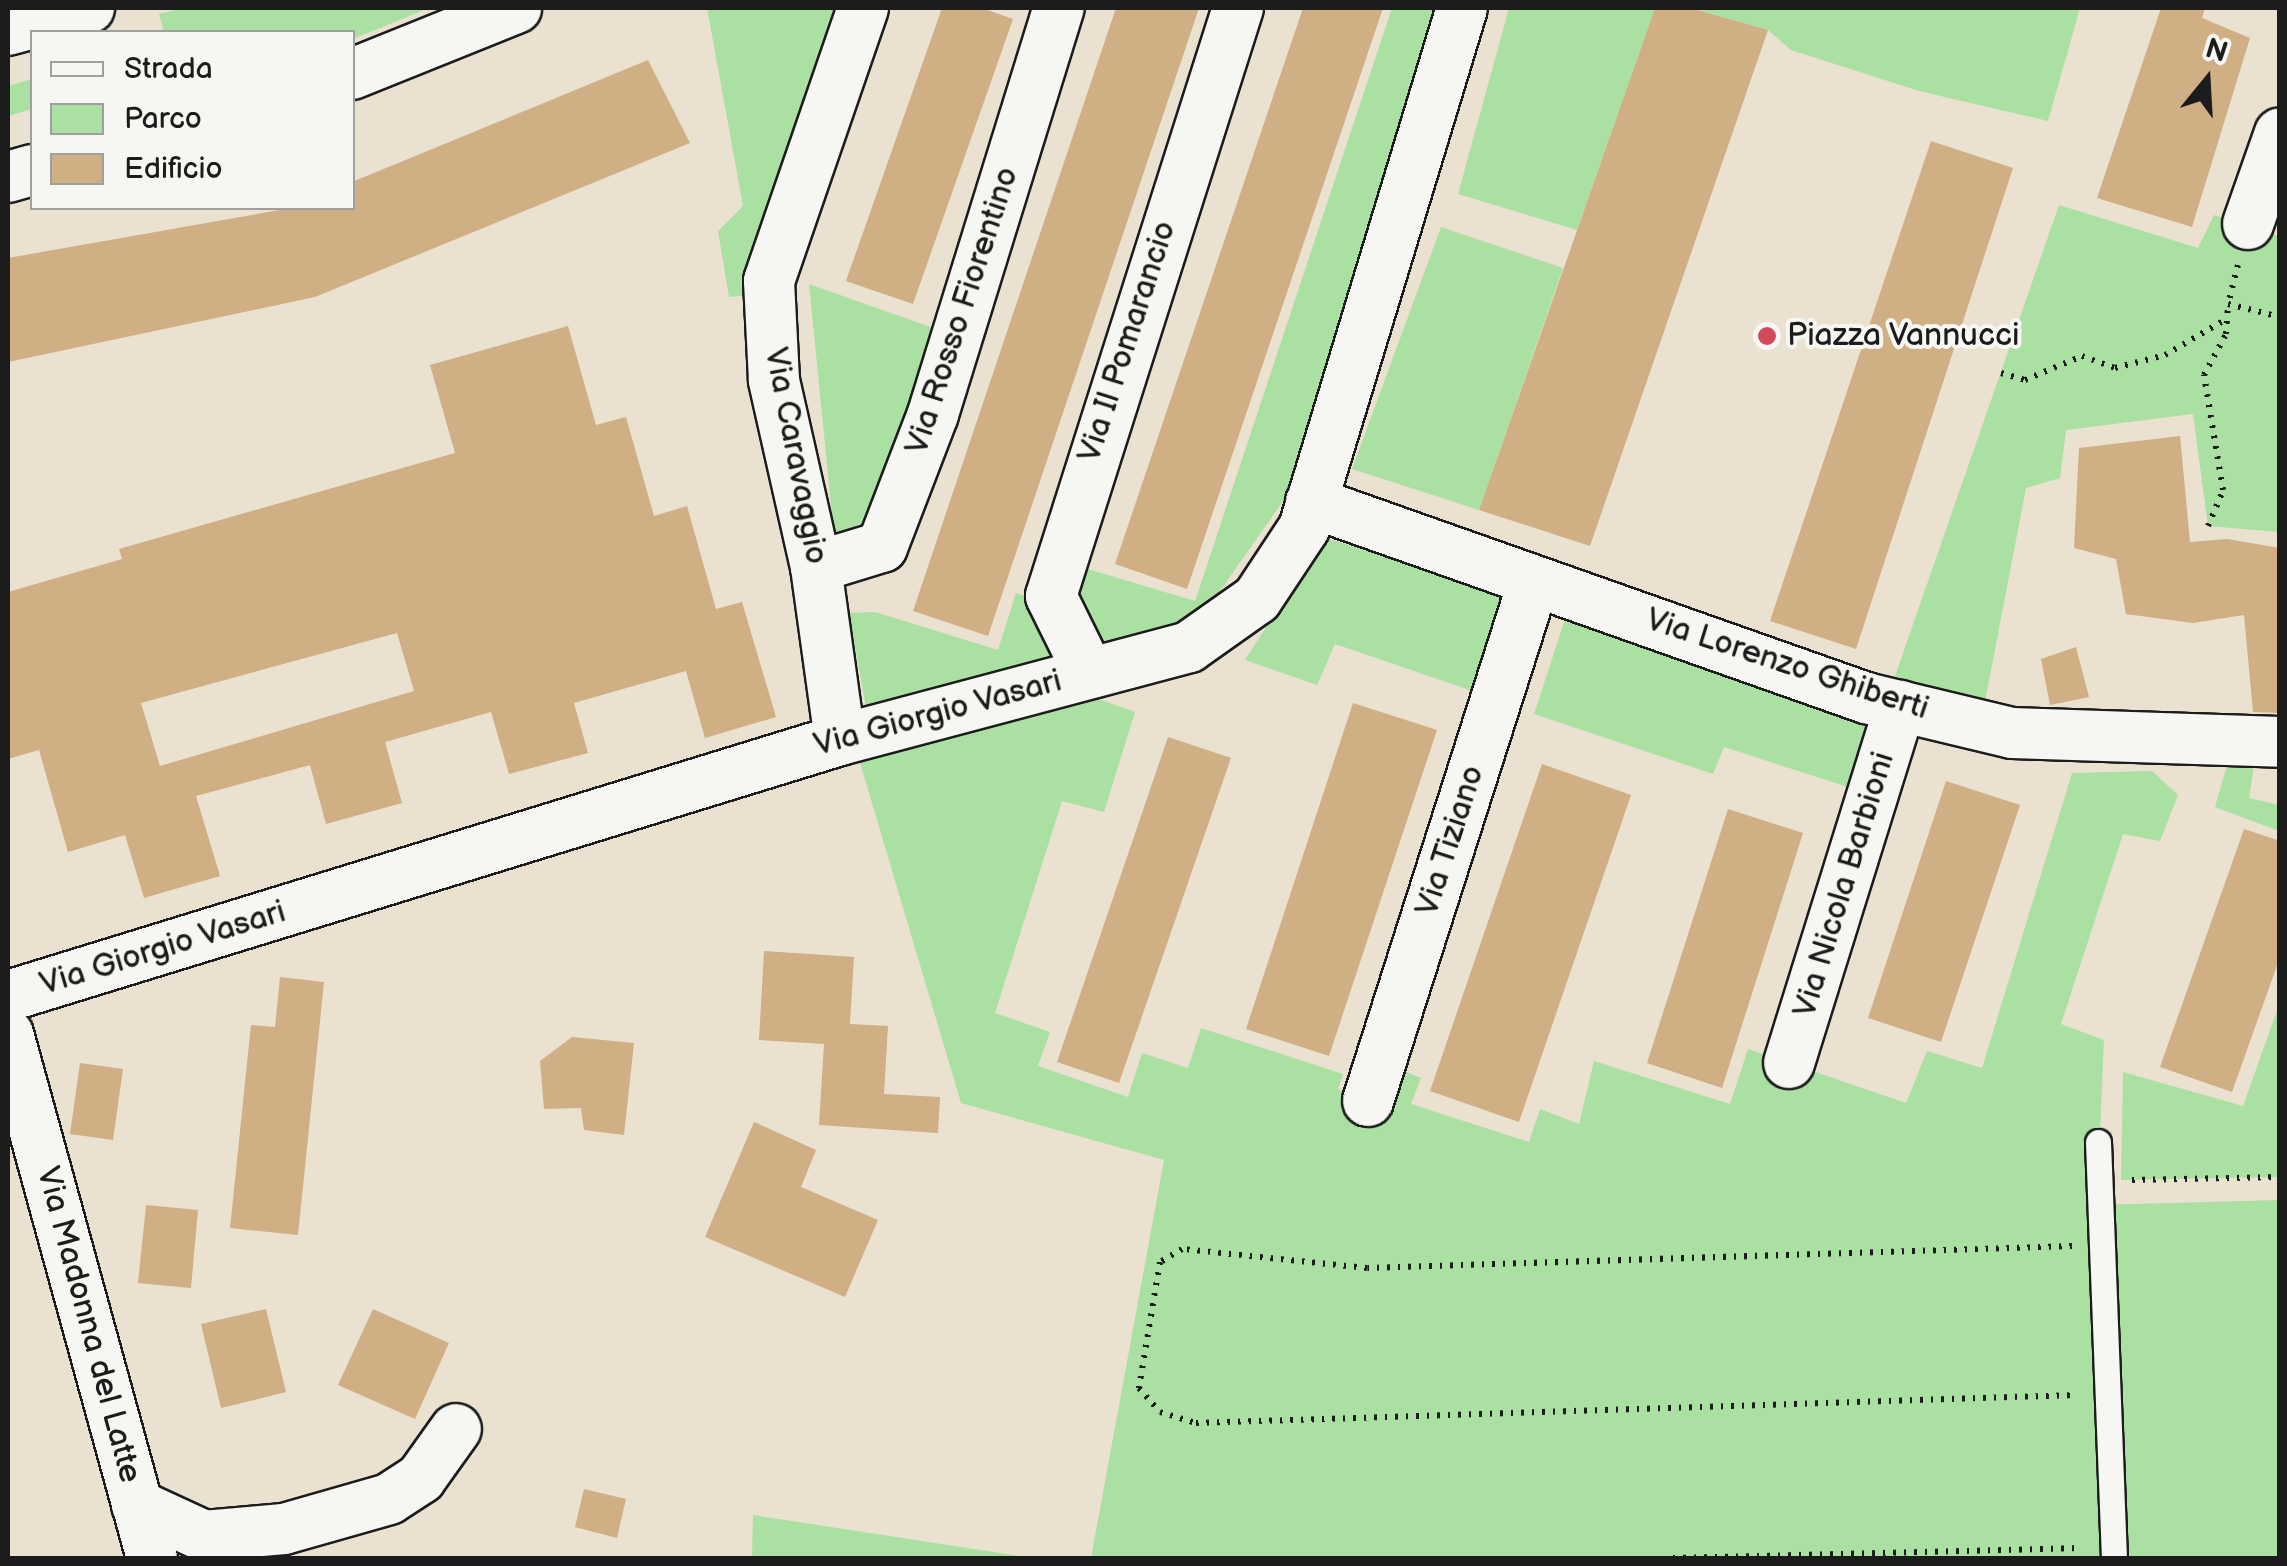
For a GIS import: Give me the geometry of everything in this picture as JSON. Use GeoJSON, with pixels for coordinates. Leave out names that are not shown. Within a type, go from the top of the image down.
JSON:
{"type":"FeatureCollection","features":[{"type":"Feature","properties":{"kind":"street"},"geometry":{"type":"LineString","coordinates":[[8,30],[88,8]]}},
{"type":"Feature","properties":{"kind":"street"},"geometry":{"type":"LineString","coordinates":[[355,73],[516,8]]}},
{"type":"Feature","properties":{"kind":"street","name":"Via Caravaggio"},"geometry":{"type":"LineString","coordinates":[[840,740],[816,566],[774,380],[769,282],[803,166],[862,8]]}},
{"type":"Feature","properties":{"kind":"street","name":"Via Rosso Fiorentino"},"geometry":{"type":"LineString","coordinates":[[816,566],[882,548],[933,414],[1059,8]]}},
{"type":"Feature","properties":{"kind":"street","name":"Via Il Pomarancio"},"geometry":{"type":"LineString","coordinates":[[1089,673],[1050,596],[1238,8]]}},
{"type":"Feature","properties":{"kind":"street","name":"Via Giorgio Vasari"},"geometry":{"type":"LineString","coordinates":[[8,996],[840,740],[1190,648],[1258,599],[1304,528],[1462,8]]}},
{"type":"Feature","properties":{"kind":"street"},"geometry":{"type":"LineString","coordinates":[[2248,224],[2280,132]]}},
{"type":"Feature","properties":{"kind":"street","name":"Via Lorenzo Ghiberti"},"geometry":{"type":"LineString","coordinates":[[1311,502],[1900,706],[2012,734],[2280,742]]}},
{"type":"Feature","properties":{"kind":"street","name":"Via Tiziano"},"geometry":{"type":"LineString","coordinates":[[1368,1101],[1534,580]]}},
{"type":"Feature","properties":{"kind":"street","name":"Via Nicola Barbioni"},"geometry":{"type":"LineString","coordinates":[[1789,1064],[1900,706]]}},
{"type":"Feature","properties":{"kind":"street","name":"Via Madonna del Latte"},"geometry":{"type":"LineString","coordinates":[[8,1034],[152,1558]]}},
{"type":"Feature","properties":{"kind":"street"},"geometry":{"type":"LineString","coordinates":[[138,1505],[204,1536],[284,1529],[389,1499],[421,1478],[456,1430]]}},
{"type":"Feature","properties":{"kind":"lane"},"geometry":{"type":"LineString","coordinates":[[2098,1142],[2096,1181],[2114,1553]]}},
{"type":"Feature","properties":{"kind":"path"},"geometry":{"type":"LineString","coordinates":[[2208,526],[2223,490],[2204,375],[2228,318],[2248,224]]}},
{"type":"Feature","properties":{"kind":"path"},"geometry":{"type":"LineString","coordinates":[[2228,304],[2280,318]]}},
{"type":"Feature","properties":{"kind":"path"},"geometry":{"type":"LineString","coordinates":[[2000,373],[2025,380],[2082,356],[2115,368],[2165,355],[2228,318]]}},
{"type":"Feature","properties":{"kind":"path"},"geometry":{"type":"LineString","coordinates":[[2096,1181],[2280,1177]]}},
{"type":"Feature","properties":{"kind":"path"},"geometry":{"type":"LineString","coordinates":[[2099,1245],[1386,1268],[1182,1250],[1160,1262],[1140,1388],[1160,1412],[1196,1423],[2106,1394]]}},
{"type":"Feature","properties":{"kind":"path"},"geometry":{"type":"LineString","coordinates":[[1673,1558],[2114,1553]]}},
{"type":"Feature","properties":{"kind":"green space"},"geometry":{"type":"Polygon","coordinates":[[[182,8],[429,8],[355,38],[355,30],[163,30],[159,14],[182,8]]]}},
{"type":"Feature","properties":{"kind":"green space"},"geometry":{"type":"Polygon","coordinates":[[[707,8],[849,8],[751,295],[729,297],[718,231],[743,206],[707,8]]]}},
{"type":"Feature","properties":{"kind":"green space"},"geometry":{"type":"Polygon","coordinates":[[[1392,8],[1436,8],[1288,494],[1199,621],[1124,645],[1094,645],[1069,598],[1081,567],[1195,601],[1392,8]]]}},
{"type":"Feature","properties":{"kind":"green space"},"geometry":{"type":"Polygon","coordinates":[[[1509,8],[1655,8],[1577,230],[1458,194],[1509,8]]]}},
{"type":"Feature","properties":{"kind":"green space"},"geometry":{"type":"Polygon","coordinates":[[[1690,8],[2080,8],[2048,121],[1919,91],[1791,50],[1768,30],[1690,8]]]}},
{"type":"Feature","properties":{"kind":"green space"},"geometry":{"type":"Polygon","coordinates":[[[30,80],[30,110],[8,116],[8,86],[30,80]]]}},
{"type":"Feature","properties":{"kind":"green space"},"geometry":{"type":"Polygon","coordinates":[[[2059,205],[2198,248],[2214,215],[2279,236],[2279,532],[2208,526],[2193,414],[2066,430],[2060,478],[2026,488],[1984,707],[1895,676],[2059,205]]]}},
{"type":"Feature","properties":{"kind":"green space"},"geometry":{"type":"Polygon","coordinates":[[[1441,227],[1563,268],[1479,510],[1352,469],[1441,227]]]}},
{"type":"Feature","properties":{"kind":"green space"},"geometry":{"type":"Polygon","coordinates":[[[809,284],[936,329],[872,531],[834,535],[809,284]]]}},
{"type":"Feature","properties":{"kind":"green space"},"geometry":{"type":"Polygon","coordinates":[[[1324,537],[1527,603],[1496,699],[1335,644],[1317,685],[1245,660],[1324,537]]]}},
{"type":"Feature","properties":{"kind":"green space"},"geometry":{"type":"Polygon","coordinates":[[[1016,593],[1035,600],[1063,659],[867,713],[849,613],[875,612],[998,650],[1016,593]]]}},
{"type":"Feature","properties":{"kind":"green space"},"geometry":{"type":"Polygon","coordinates":[[[1567,613],[1893,730],[1873,795],[1724,747],[1713,774],[1534,714],[1567,613]]]}},
{"type":"Feature","properties":{"kind":"green space"},"geometry":{"type":"Polygon","coordinates":[[[1087,695],[1135,712],[1104,812],[1062,801],[995,1013],[1050,1032],[1038,1066],[1128,1097],[1142,1053],[1188,1068],[1201,1028],[1343,1074],[1338,1089],[1367,1101],[1381,1062],[1421,1078],[1411,1104],[1529,1142],[1540,1109],[1579,1124],[1594,1061],[1730,1104],[1748,1049],[1906,1103],[1927,1051],[1982,1068],[2072,773],[2152,771],[2178,795],[2160,841],[2123,834],[2061,1024],[2104,1040],[2097,1205],[2279,1200],[2279,1558],[1091,1558],[1164,1160],[961,1103],[858,756],[1087,695]]]}},
{"type":"Feature","properties":{"kind":"green space"},"geometry":{"type":"Polygon","coordinates":[[[2230,755],[2255,759],[2249,798],[2279,805],[2279,831],[2215,807],[2230,755]]]}},
{"type":"Feature","properties":{"kind":"green space"},"geometry":{"type":"Polygon","coordinates":[[[2279,1005],[2279,1177],[2121,1180],[2123,1072],[2243,1106],[2279,1005]]]}},
{"type":"Feature","properties":{"kind":"green space"},"geometry":{"type":"Polygon","coordinates":[[[753,1515],[1033,1558],[752,1558],[753,1515]]]}},
{"type":"Feature","properties":{"kind":"building"},"geometry":{"type":"Polygon","coordinates":[[[942,8],[982,8],[1013,19],[913,304],[846,281],[942,8]]]}},
{"type":"Feature","properties":{"kind":"building"},"geometry":{"type":"Polygon","coordinates":[[[1116,8],[1199,8],[988,636],[913,611],[1116,8]]]}},
{"type":"Feature","properties":{"kind":"building"},"geometry":{"type":"Polygon","coordinates":[[[1303,8],[1383,8],[1187,589],[1115,564],[1303,8]]]}},
{"type":"Feature","properties":{"kind":"building"},"geometry":{"type":"Polygon","coordinates":[[[1655,8],[1690,8],[1768,30],[1590,546],[1479,510],[1655,8]]]}},
{"type":"Feature","properties":{"kind":"building"},"geometry":{"type":"Polygon","coordinates":[[[2161,8],[2205,8],[2202,18],[2250,38],[2192,227],[2097,198],[2161,8]]]}},
{"type":"Feature","properties":{"kind":"building"},"geometry":{"type":"Polygon","coordinates":[[[648,60],[690,143],[315,297],[8,362],[8,258],[280,210],[355,210],[355,181],[648,60]]]}},
{"type":"Feature","properties":{"kind":"building"},"geometry":{"type":"Polygon","coordinates":[[[1931,141],[2013,168],[1856,649],[1770,621],[1931,141]]]}},
{"type":"Feature","properties":{"kind":"building"},"geometry":{"type":"Polygon","coordinates":[[[568,326],[596,425],[626,417],[654,516],[687,506],[716,609],[742,602],[776,717],[705,738],[686,671],[574,703],[588,753],[509,774],[491,712],[385,742],[402,803],[326,824],[310,765],[196,796],[220,876],[144,898],[125,835],[68,852],[39,750],[8,759],[8,592],[122,559],[119,549],[455,453],[430,365],[568,326]],[[397,633],[141,703],[160,766],[414,691],[397,633]]]}},
{"type":"Feature","properties":{"kind":"building"},"geometry":{"type":"Polygon","coordinates":[[[2180,436],[2190,542],[2227,539],[2280,548],[2280,713],[2253,712],[2244,615],[2193,623],[2126,614],[2116,559],[2074,548],[2079,448],[2180,436]]]}},
{"type":"Feature","properties":{"kind":"building"},"geometry":{"type":"Polygon","coordinates":[[[2076,647],[2089,697],[2050,705],[2041,659],[2076,647]]]}},
{"type":"Feature","properties":{"kind":"building"},"geometry":{"type":"Polygon","coordinates":[[[1353,703],[1437,730],[1329,1056],[1246,1029],[1353,703]]]}},
{"type":"Feature","properties":{"kind":"building"},"geometry":{"type":"Polygon","coordinates":[[[1168,737],[1231,758],[1119,1083],[1057,1062],[1168,737]]]}},
{"type":"Feature","properties":{"kind":"building"},"geometry":{"type":"Polygon","coordinates":[[[1542,764],[1631,795],[1519,1122],[1430,1091],[1542,764]]]}},
{"type":"Feature","properties":{"kind":"building"},"geometry":{"type":"Polygon","coordinates":[[[1946,781],[2020,805],[1941,1042],[1868,1018],[1946,781]]]}},
{"type":"Feature","properties":{"kind":"building"},"geometry":{"type":"Polygon","coordinates":[[[1728,809],[1803,833],[1722,1088],[1647,1063],[1728,809]]]}},
{"type":"Feature","properties":{"kind":"building"},"geometry":{"type":"Polygon","coordinates":[[[2244,829],[2280,841],[2280,957],[2232,1092],[2160,1067],[2244,829]]]}},
{"type":"Feature","properties":{"kind":"building"},"geometry":{"type":"Polygon","coordinates":[[[764,951],[854,957],[850,1024],[888,1026],[884,1094],[940,1097],[938,1133],[819,1125],[824,1044],[759,1040],[764,951]]]}},
{"type":"Feature","properties":{"kind":"building"},"geometry":{"type":"Polygon","coordinates":[[[280,977],[324,982],[298,1235],[230,1228],[251,1025],[275,1027],[280,977]]]}},
{"type":"Feature","properties":{"kind":"building"},"geometry":{"type":"Polygon","coordinates":[[[572,1037],[634,1043],[624,1135],[584,1130],[581,1108],[544,1109],[540,1061],[572,1037]]]}},
{"type":"Feature","properties":{"kind":"building"},"geometry":{"type":"Polygon","coordinates":[[[80,1063],[123,1069],[113,1140],[70,1134],[80,1063]]]}},
{"type":"Feature","properties":{"kind":"building"},"geometry":{"type":"Polygon","coordinates":[[[754,1122],[816,1150],[801,1187],[878,1220],[845,1297],[705,1237],[754,1122]]]}},
{"type":"Feature","properties":{"kind":"building"},"geometry":{"type":"Polygon","coordinates":[[[146,1205],[198,1210],[191,1288],[138,1283],[146,1205]]]}},
{"type":"Feature","properties":{"kind":"building"},"geometry":{"type":"Polygon","coordinates":[[[266,1309],[286,1392],[221,1408],[201,1324],[266,1309]]]}},
{"type":"Feature","properties":{"kind":"building"},"geometry":{"type":"Polygon","coordinates":[[[373,1309],[449,1343],[415,1419],[338,1385],[373,1309]]]}},
{"type":"Feature","properties":{"kind":"building"},"geometry":{"type":"Polygon","coordinates":[[[584,1489],[626,1499],[617,1538],[575,1527],[584,1489]]]}},
{"type":"Feature","properties":{"kind":"place","name":"Piazza Vannucci"},"geometry":{"type":"Point","coordinates":[1767,336]}}]}
